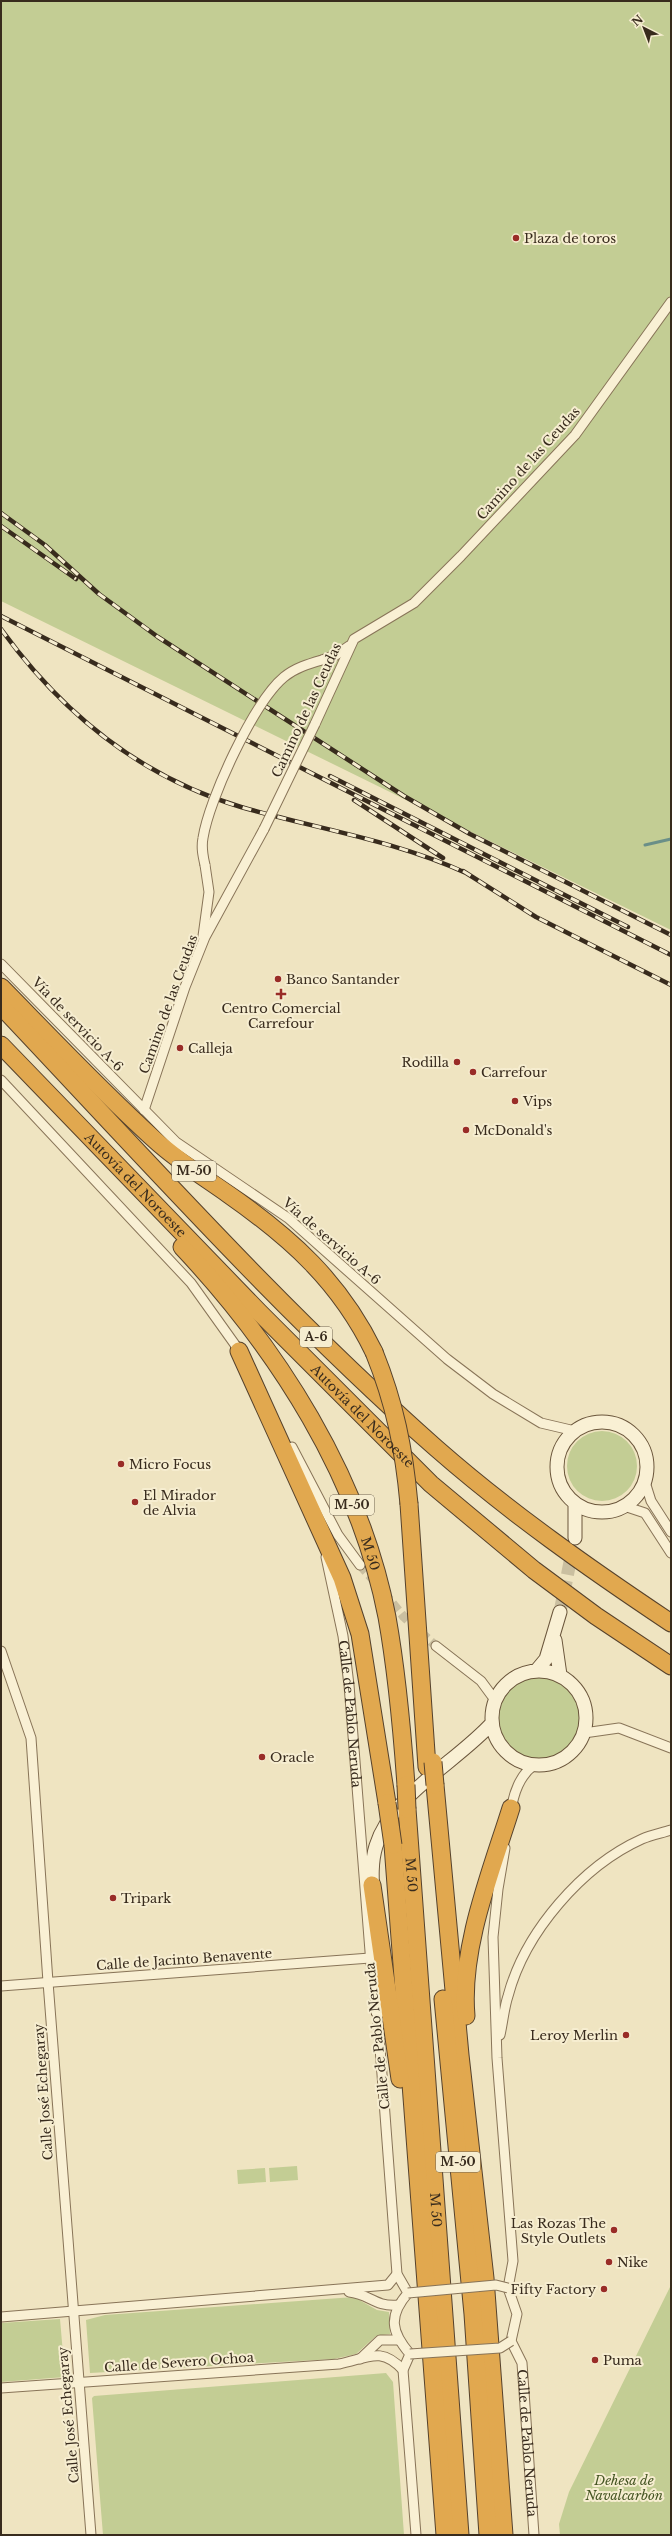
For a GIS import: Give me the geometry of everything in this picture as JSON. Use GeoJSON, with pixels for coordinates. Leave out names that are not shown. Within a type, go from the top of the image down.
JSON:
{"type":"FeatureCollection","features":[{"type":"Feature","properties":{"kind":"highway","name":"M-50"},"geometry":{"type":"LineString","coordinates":[[1,987],[156,1141],[184,1164],[268,1223],[300,1250],[332,1284],[354,1313],[374,1352],[397,1418],[404,1457],[409,1504],[430,1764],[446,2030],[473,2314],[488,2535]]}},
{"type":"Feature","properties":{"kind":"highway","name":"Autovía del Noroeste"},"geometry":{"type":"LineString","coordinates":[[1,1006],[272,1293],[358,1377],[438,1449],[492,1494],[615,1586],[671,1623]]}},
{"type":"Feature","properties":{"kind":"highway","name":"Autovía del Noroeste"},"geometry":{"type":"LineString","coordinates":[[1,1045],[259,1312],[430,1484],[534,1570],[596,1616],[671,1666]]}},
{"type":"Feature","properties":{"kind":"highway","name":"M 50"},"geometry":{"type":"LineString","coordinates":[[32,1077],[44,1099],[199,1265],[242,1317],[292,1386],[325,1444],[359,1522],[374,1567],[387,1616],[397,1681],[406,1785],[460,2535]]}},
{"type":"Feature","properties":{"kind":"highway"},"geometry":{"type":"LineString","coordinates":[[239,1351],[342,1578],[360,1634],[393,1845],[445,2535]]}},
{"type":"Feature","properties":{"kind":"highway"},"geometry":{"type":"LineString","coordinates":[[431,1788],[485,2278],[504,2535]]}},
{"type":"Feature","properties":{"kind":"highway"},"geometry":{"type":"LineString","coordinates":[[485,2278],[482,2188],[466,2013],[467,1974],[478,1917],[511,1808]]}},
{"type":"Feature","properties":{"kind":"highway"},"geometry":{"type":"LineString","coordinates":[[372,1885],[423,2236]]}},
{"type":"Feature","properties":{"kind":"street","name":"Camino de las Ceudas"},"geometry":{"type":"LineString","coordinates":[[144,1110],[185,987],[202,945],[264,829],[315,724],[349,646],[359,634],[414,603],[527,487],[575,435],[671,302]]}},
{"type":"Feature","properties":{"kind":"street"},"geometry":{"type":"LineString","coordinates":[[202,945],[209,892],[202,840],[208,814],[218,788],[266,696],[283,678],[308,664],[336,655],[349,646]]}},
{"type":"Feature","properties":{"kind":"street","name":"Vía de servicio A-6"},"geometry":{"type":"LineString","coordinates":[[1,964],[176,1142],[288,1218],[410,1327],[472,1378],[515,1408],[541,1423],[575,1431]]}},
{"type":"Feature","properties":{"kind":"street"},"geometry":{"type":"LineString","coordinates":[[1,1080],[191,1284],[260,1382],[301,1466],[338,1535],[360,1565]]}},
{"type":"Feature","properties":{"kind":"street"},"geometry":{"type":"LineString","coordinates":[[1,1088],[99,1185]]}},
{"type":"Feature","properties":{"kind":"street"},"geometry":{"type":"LineString","coordinates":[[602,1422],[616,1424],[629,1430],[639,1440],[646,1454],[648,1468],[645,1482],[636,1496],[624,1506],[614,1510],[596,1511],[575,1503],[567,1495],[558,1473],[561,1450],[575,1431],[584,1426],[602,1422]]}},
{"type":"Feature","properties":{"kind":"street"},"geometry":{"type":"LineString","coordinates":[[645,1482],[652,1501],[671,1532]]}},
{"type":"Feature","properties":{"kind":"street"},"geometry":{"type":"LineString","coordinates":[[575,1503],[575,1538],[585,1521],[596,1511]]}},
{"type":"Feature","properties":{"kind":"street"},"geometry":{"type":"LineString","coordinates":[[624,1506],[645,1513],[653,1523],[671,1553]]}},
{"type":"Feature","properties":{"kind":"street","name":"Calle de Pablo Neruda"},"geometry":{"type":"LineString","coordinates":[[319,1527],[343,1636],[370,1958],[378,2012],[397,2274],[408,2293]]}},
{"type":"Feature","properties":{"kind":"street"},"geometry":{"type":"LineString","coordinates":[[536,1671],[546,1659],[554,1637],[560,1612]]}},
{"type":"Feature","properties":{"kind":"street"},"geometry":{"type":"LineString","coordinates":[[554,1637],[560,1675]]}},
{"type":"Feature","properties":{"kind":"street"},"geometry":{"type":"LineString","coordinates":[[436,1646],[481,1682],[495,1700]]}},
{"type":"Feature","properties":{"kind":"street","name":"Calle José Echegaray"},"geometry":{"type":"LineString","coordinates":[[1,1651],[31,1738],[78,2382],[91,2535]]}},
{"type":"Feature","properties":{"kind":"street"},"geometry":{"type":"LineString","coordinates":[[536,1671],[560,1675],[571,1683],[583,1700],[587,1720],[584,1733],[576,1748],[564,1758],[550,1764],[534,1765],[516,1760],[502,1748],[492,1723],[495,1700],[511,1680],[523,1674],[536,1671]]}},
{"type":"Feature","properties":{"kind":"street"},"geometry":{"type":"LineString","coordinates":[[378,2012],[372,1885],[376,1846],[391,1818],[405,1801],[479,1738],[492,1723]]}},
{"type":"Feature","properties":{"kind":"street"},"geometry":{"type":"LineString","coordinates":[[584,1733],[620,1728],[671,1748]]}},
{"type":"Feature","properties":{"kind":"street"},"geometry":{"type":"LineString","coordinates":[[410,2354],[500,2348],[511,2341],[517,2314],[508,2288],[513,2261],[497,2052],[493,1937],[498,1889],[511,1808],[519,1783],[526,1771],[534,1765]]}},
{"type":"Feature","properties":{"kind":"street"},"geometry":{"type":"LineString","coordinates":[[497,2052],[508,1995],[518,1969],[547,1915],[589,1872],[642,1839],[671,1830]]}},
{"type":"Feature","properties":{"kind":"street","name":"Calle de Jacinto Benavente"},"geometry":{"type":"LineString","coordinates":[[1,1986],[370,1958]]}},
{"type":"Feature","properties":{"kind":"street"},"geometry":{"type":"LineString","coordinates":[[1,2317],[332,2292],[388,2286],[397,2274]]}},
{"type":"Feature","properties":{"kind":"street"},"geometry":{"type":"LineString","coordinates":[[410,2354],[398,2340],[393,2323],[398,2305],[408,2293],[496,2285],[508,2288]]}},
{"type":"Feature","properties":{"kind":"street"},"geometry":{"type":"LineString","coordinates":[[332,2292],[358,2293],[384,2306],[398,2305]]}},
{"type":"Feature","properties":{"kind":"street"},"geometry":{"type":"LineString","coordinates":[[359,2360],[380,2340],[398,2340]]}},
{"type":"Feature","properties":{"kind":"street","name":"Calle de Pablo Neruda"},"geometry":{"type":"LineString","coordinates":[[511,2341],[522,2364],[534,2535]]}},
{"type":"Feature","properties":{"kind":"street","name":"Calle de Severo Ochoa"},"geometry":{"type":"LineString","coordinates":[[1,2388],[339,2364],[380,2354],[393,2359],[403,2370]]}},
{"type":"Feature","properties":{"kind":"street"},"geometry":{"type":"LineString","coordinates":[[410,2354],[403,2370],[416,2535]]}},
{"type":"Feature","properties":{"kind":"green space"},"geometry":{"type":"Polygon","coordinates":[[[1,1],[671,1],[671,930],[1,601],[1,1]]]}},
{"type":"Feature","properties":{"kind":"green space"},"geometry":{"type":"Polygon","coordinates":[[[595,1431],[609,1431],[622,1437],[631,1446],[637,1459],[635,1479],[627,1491],[609,1501],[595,1501],[582,1495],[573,1486],[567,1473],[567,1459],[573,1446],[582,1437],[595,1431]]]}},
{"type":"Feature","properties":{"kind":"green space"},"geometry":{"type":"Polygon","coordinates":[[[540,1677],[548,1678],[563,1684],[569,1689],[574,1695],[580,1710],[580,1726],[574,1741],[569,1747],[563,1752],[548,1758],[540,1759],[532,1758],[517,1752],[511,1747],[506,1741],[500,1726],[499,1718],[500,1710],[506,1695],[511,1689],[517,1684],[532,1678],[540,1677]]]}},
{"type":"Feature","properties":{"kind":"green space"},"geometry":{"type":"Polygon","coordinates":[[[297,2166],[298,2180],[270,2182],[269,2168],[297,2166]]]}},
{"type":"Feature","properties":{"kind":"green space"},"geometry":{"type":"Polygon","coordinates":[[[265,2168],[266,2182],[238,2184],[237,2170],[265,2168]]]}},
{"type":"Feature","properties":{"kind":"green space","name":"Dehesa de Navalcarbón"},"geometry":{"type":"Polygon","coordinates":[[[671,2285],[671,2535],[560,2535],[559,2524],[569,2492],[671,2285]]]}},
{"type":"Feature","properties":{"kind":"green space"},"geometry":{"type":"Polygon","coordinates":[[[354,2297],[377,2310],[389,2312],[390,2334],[376,2336],[356,2354],[334,2359],[90,2373],[86,2320],[105,2315],[354,2297]]]}},
{"type":"Feature","properties":{"kind":"green space"},"geometry":{"type":"Polygon","coordinates":[[[60,2319],[65,2377],[1,2382],[1,2323],[60,2319]]]}},
{"type":"Feature","properties":{"kind":"green space"},"geometry":{"type":"Polygon","coordinates":[[[386,2373],[393,2382],[404,2535],[103,2535],[92,2398],[94,2396],[386,2373]]]}},
{"type":"Feature","properties":{"kind":"waterway"},"geometry":{"type":"LineString","coordinates":[[645,845],[671,839]]}},
{"type":"Feature","properties":{"kind":"tunnel"},"geometry":{"type":"LineString","coordinates":[[560,1612],[573,1547]]}},
{"type":"Feature","properties":{"kind":"tunnel"},"geometry":{"type":"LineString","coordinates":[[360,1565],[375,1582]]}},
{"type":"Feature","properties":{"kind":"tunnel"},"geometry":{"type":"LineString","coordinates":[[384,1593],[404,1617],[436,1646]]}},
{"type":"Feature","properties":{"kind":"railway"},"geometry":{"type":"LineString","coordinates":[[1,513],[45,545],[99,594],[158,637],[404,796],[470,834],[671,935]]}},
{"type":"Feature","properties":{"kind":"railway"},"geometry":{"type":"LineString","coordinates":[[1,526],[76,579]]}},
{"type":"Feature","properties":{"kind":"railway"},"geometry":{"type":"LineString","coordinates":[[1,616],[671,955]]}},
{"type":"Feature","properties":{"kind":"railway"},"geometry":{"type":"LineString","coordinates":[[1,629],[25,660],[50,688],[77,714],[106,738],[137,760],[169,778],[204,794],[241,807],[383,843],[466,873]]}},
{"type":"Feature","properties":{"kind":"railway"},"geometry":{"type":"LineString","coordinates":[[330,776],[628,927]]}},
{"type":"Feature","properties":{"kind":"railway"},"geometry":{"type":"LineString","coordinates":[[354,800],[443,858]]}},
{"type":"Feature","properties":{"kind":"railway"},"geometry":{"type":"LineString","coordinates":[[463,871],[536,917],[671,985]]}},
{"type":"Feature","properties":{"kind":"place","name":"Plaza de toros"},"geometry":{"type":"Point","coordinates":[516,238]}},
{"type":"Feature","properties":{"kind":"place","name":"Banco Santander"},"geometry":{"type":"Point","coordinates":[278,979]}},
{"type":"Feature","properties":{"kind":"place","name":"Centro Comercial Carrefour"},"geometry":{"type":"Point","coordinates":[281,994]}},
{"type":"Feature","properties":{"kind":"place","name":"Calleja"},"geometry":{"type":"Point","coordinates":[180,1048]}},
{"type":"Feature","properties":{"kind":"place","name":"Rodilla"},"geometry":{"type":"Point","coordinates":[457,1062]}},
{"type":"Feature","properties":{"kind":"place","name":"Carrefour"},"geometry":{"type":"Point","coordinates":[473,1072]}},
{"type":"Feature","properties":{"kind":"place","name":"Vips"},"geometry":{"type":"Point","coordinates":[515,1101]}},
{"type":"Feature","properties":{"kind":"place","name":"McDonald's"},"geometry":{"type":"Point","coordinates":[466,1130]}},
{"type":"Feature","properties":{"kind":"place","name":"Micro Focus"},"geometry":{"type":"Point","coordinates":[121,1464]}},
{"type":"Feature","properties":{"kind":"place","name":"El Mirador de Alvia"},"geometry":{"type":"Point","coordinates":[135,1502]}},
{"type":"Feature","properties":{"kind":"place","name":"Oracle"},"geometry":{"type":"Point","coordinates":[262,1757]}},
{"type":"Feature","properties":{"kind":"place","name":"Tripark"},"geometry":{"type":"Point","coordinates":[113,1898]}},
{"type":"Feature","properties":{"kind":"place","name":"Leroy Merlin"},"geometry":{"type":"Point","coordinates":[626,2035]}},
{"type":"Feature","properties":{"kind":"place","name":"Las Rozas The Style Outlets"},"geometry":{"type":"Point","coordinates":[614,2230]}},
{"type":"Feature","properties":{"kind":"place","name":"Nike"},"geometry":{"type":"Point","coordinates":[609,2262]}},
{"type":"Feature","properties":{"kind":"place","name":"Fifty Factory"},"geometry":{"type":"Point","coordinates":[604,2289]}},
{"type":"Feature","properties":{"kind":"place","name":"Puma"},"geometry":{"type":"Point","coordinates":[595,2360]}}]}
